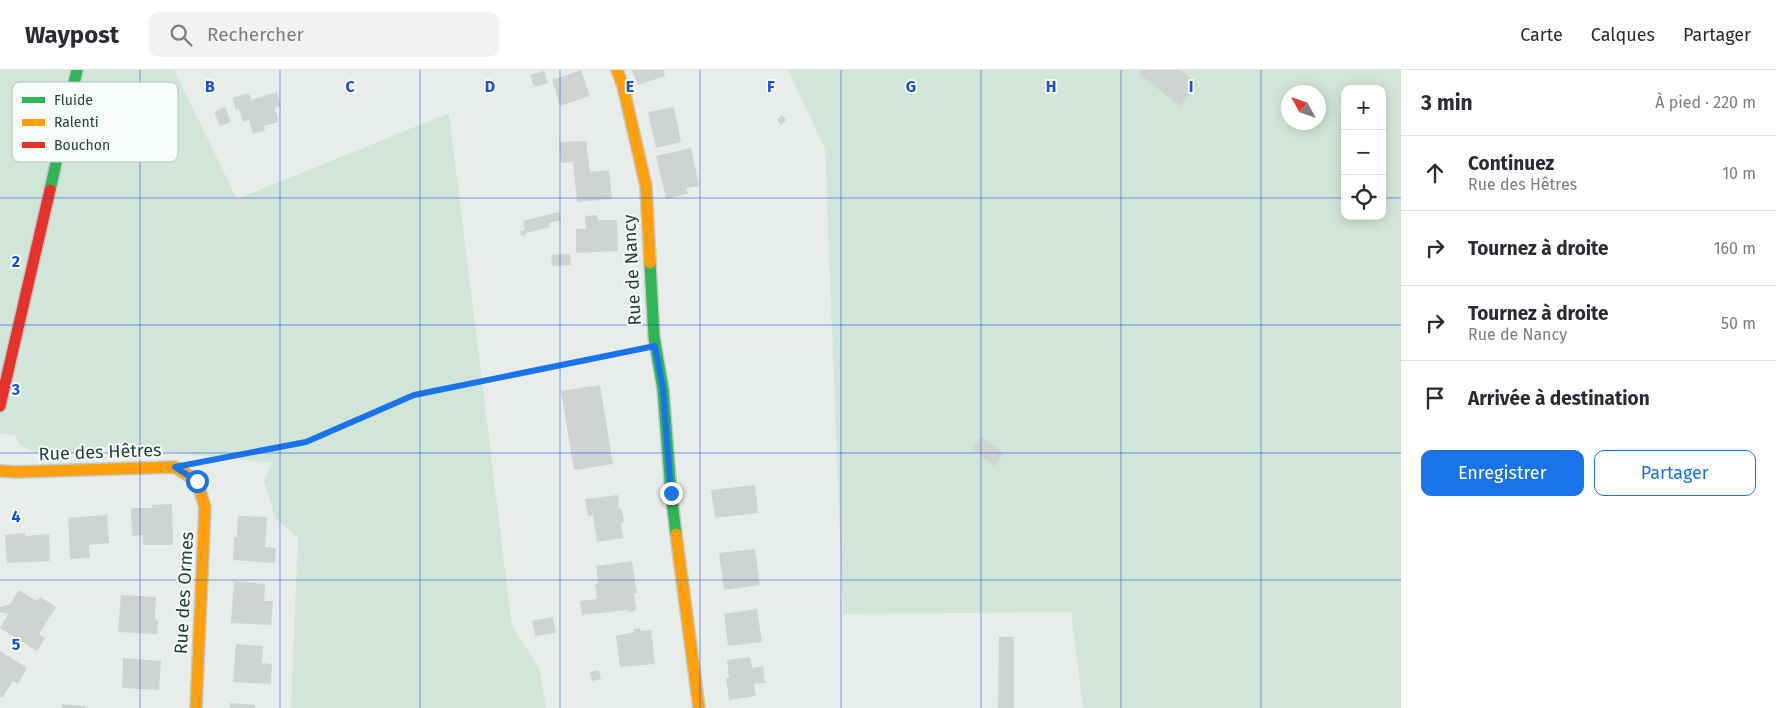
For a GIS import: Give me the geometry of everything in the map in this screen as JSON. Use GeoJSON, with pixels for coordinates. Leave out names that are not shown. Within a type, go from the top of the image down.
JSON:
{"type":"FeatureCollection","features":[{"type":"Feature","properties":{"kind":"street","name":"Rue de Nancy"},"geometry":{"type":"LineString","coordinates":[[617,70],[623,86],[646,186],[655,346],[663,389],[671,493],[699,708]]}},
{"type":"Feature","properties":{"kind":"street"},"geometry":{"type":"LineString","coordinates":[[0,406],[56,162]]}},
{"type":"Feature","properties":{"kind":"street","name":"Rue des Hêtres"},"geometry":{"type":"LineString","coordinates":[[0,471],[175,467],[197,481]]}},
{"type":"Feature","properties":{"kind":"street","name":"Rue des Ormes"},"geometry":{"type":"LineString","coordinates":[[196,708],[205,507],[197,481]]}},
{"type":"Feature","properties":{"kind":"path"},"geometry":{"type":"LineString","coordinates":[[203,462],[306,442],[414,395],[655,346]]}},
{"type":"Feature","properties":{"kind":"green space"},"geometry":{"type":"Polygon","coordinates":[[[0,70],[174,70],[237,199],[449,113],[512,626],[539,668],[546,708],[291,708],[298,538],[275,518],[264,480],[272,463],[112,446],[45,458],[19,444],[15,435],[0,433],[0,70]]]}},
{"type":"Feature","properties":{"kind":"green space"},"geometry":{"type":"Polygon","coordinates":[[[788,70],[1401,70],[1401,708],[1083,708],[1071,612],[843,614],[825,149],[788,70]]]}},
{"type":"Feature","properties":{"kind":"building"},"geometry":{"type":"Polygon","coordinates":[[[581,70],[590,96],[560,106],[552,80],[581,70]]]}},
{"type":"Feature","properties":{"kind":"building"},"geometry":{"type":"Polygon","coordinates":[[[632,70],[663,70],[665,76],[638,85],[632,70]]]}},
{"type":"Feature","properties":{"kind":"building"},"geometry":{"type":"Polygon","coordinates":[[[1142,70],[1180,70],[1198,84],[1180,106],[1139,74],[1142,70]]]}},
{"type":"Feature","properties":{"kind":"building"},"geometry":{"type":"Polygon","coordinates":[[[544,71],[548,83],[534,87],[530,75],[544,71]]]}},
{"type":"Feature","properties":{"kind":"building"},"geometry":{"type":"Polygon","coordinates":[[[277,92],[281,106],[276,107],[275,110],[279,122],[264,126],[265,131],[253,134],[249,120],[243,122],[239,109],[236,110],[232,98],[249,93],[251,100],[277,92]]]}},
{"type":"Feature","properties":{"kind":"building"},"geometry":{"type":"Polygon","coordinates":[[[225,107],[231,122],[220,126],[214,112],[225,107]]]}},
{"type":"Feature","properties":{"kind":"building"},"geometry":{"type":"Polygon","coordinates":[[[674,107],[681,142],[656,148],[648,112],[674,107]]]}},
{"type":"Feature","properties":{"kind":"building"},"geometry":{"type":"Polygon","coordinates":[[[782,115],[786,120],[781,125],[777,120],[782,115]]]}},
{"type":"Feature","properties":{"kind":"building"},"geometry":{"type":"Polygon","coordinates":[[[586,141],[590,172],[609,170],[612,199],[577,202],[573,162],[561,163],[559,142],[586,141]]]}},
{"type":"Feature","properties":{"kind":"building"},"geometry":{"type":"Polygon","coordinates":[[[691,148],[699,186],[686,188],[688,194],[666,199],[656,156],[691,148]]]}},
{"type":"Feature","properties":{"kind":"building"},"geometry":{"type":"Polygon","coordinates":[[[559,212],[561,220],[549,223],[550,227],[521,236],[520,231],[525,230],[523,221],[559,212]]]}},
{"type":"Feature","properties":{"kind":"building"},"geometry":{"type":"Polygon","coordinates":[[[597,215],[598,220],[617,220],[618,251],[576,253],[576,229],[586,229],[585,216],[597,215]]]}},
{"type":"Feature","properties":{"kind":"building"},"geometry":{"type":"Polygon","coordinates":[[[570,254],[571,265],[552,266],[551,255],[570,254]]]}},
{"type":"Feature","properties":{"kind":"building"},"geometry":{"type":"Polygon","coordinates":[[[600,385],[613,464],[574,470],[561,391],[600,385]]]}},
{"type":"Feature","properties":{"kind":"building"},"geometry":{"type":"Polygon","coordinates":[[[981,437],[1004,453],[994,466],[972,449],[981,437]]]}},
{"type":"Feature","properties":{"kind":"building"},"geometry":{"type":"Polygon","coordinates":[[[755,485],[758,513],[715,518],[711,490],[755,485]]]}},
{"type":"Feature","properties":{"kind":"building"},"geometry":{"type":"Polygon","coordinates":[[[618,495],[619,508],[622,510],[624,521],[621,524],[623,538],[597,542],[593,515],[588,516],[585,499],[618,495]]]}},
{"type":"Feature","properties":{"kind":"building"},"geometry":{"type":"Polygon","coordinates":[[[172,504],[173,545],[143,545],[143,535],[132,536],[131,508],[152,508],[152,505],[172,504]]]}},
{"type":"Feature","properties":{"kind":"building"},"geometry":{"type":"Polygon","coordinates":[[[107,515],[109,543],[89,545],[90,558],[70,559],[68,518],[107,515]]]}},
{"type":"Feature","properties":{"kind":"building"},"geometry":{"type":"Polygon","coordinates":[[[238,516],[267,517],[265,547],[276,548],[275,563],[233,560],[234,537],[237,537],[238,516]]]}},
{"type":"Feature","properties":{"kind":"building"},"geometry":{"type":"Polygon","coordinates":[[[25,533],[25,536],[49,534],[50,561],[7,563],[5,535],[25,533]]]}},
{"type":"Feature","properties":{"kind":"building"},"geometry":{"type":"Polygon","coordinates":[[[755,549],[760,585],[724,590],[719,553],[755,549]]]}},
{"type":"Feature","properties":{"kind":"building"},"geometry":{"type":"Polygon","coordinates":[[[632,561],[637,593],[634,593],[635,611],[628,612],[628,610],[582,615],[580,601],[597,599],[595,584],[598,583],[596,566],[632,561]]]}},
{"type":"Feature","properties":{"kind":"building"},"geometry":{"type":"Polygon","coordinates":[[[234,581],[265,584],[264,601],[273,601],[271,625],[231,623],[234,581]]]}},
{"type":"Feature","properties":{"kind":"building"},"geometry":{"type":"Polygon","coordinates":[[[19,590],[37,601],[40,597],[56,607],[39,634],[45,638],[37,651],[0,628],[8,614],[0,612],[0,607],[10,604],[19,590]]]}},
{"type":"Feature","properties":{"kind":"building"},"geometry":{"type":"Polygon","coordinates":[[[121,595],[156,597],[155,619],[158,620],[157,634],[118,632],[121,595]]]}},
{"type":"Feature","properties":{"kind":"building"},"geometry":{"type":"Polygon","coordinates":[[[757,609],[762,642],[728,646],[724,614],[757,609]]]}},
{"type":"Feature","properties":{"kind":"building"},"geometry":{"type":"Polygon","coordinates":[[[553,617],[556,633],[535,636],[532,621],[553,617]]]}},
{"type":"Feature","properties":{"kind":"building"},"geometry":{"type":"Polygon","coordinates":[[[640,628],[641,631],[651,630],[655,664],[620,667],[616,636],[634,632],[633,629],[640,628]]]}},
{"type":"Feature","properties":{"kind":"building"},"geometry":{"type":"Polygon","coordinates":[[[999,637],[1014,637],[1014,708],[998,708],[999,637]]]}},
{"type":"Feature","properties":{"kind":"building"},"geometry":{"type":"Polygon","coordinates":[[[236,644],[263,646],[262,663],[272,664],[271,684],[233,682],[236,644]]]}},
{"type":"Feature","properties":{"kind":"building"},"geometry":{"type":"Polygon","coordinates":[[[0,651],[27,668],[18,684],[13,681],[2,698],[0,697],[0,651]]]}},
{"type":"Feature","properties":{"kind":"building"},"geometry":{"type":"Polygon","coordinates":[[[750,657],[752,668],[763,666],[765,683],[754,684],[756,696],[729,700],[726,678],[729,678],[727,660],[750,657]]]}},
{"type":"Feature","properties":{"kind":"building"},"geometry":{"type":"Polygon","coordinates":[[[123,658],[161,661],[159,690],[122,688],[123,658]]]}},
{"type":"Feature","properties":{"kind":"building"},"geometry":{"type":"Polygon","coordinates":[[[599,670],[601,679],[592,681],[590,672],[599,670]]]}},
{"type":"Feature","properties":{"kind":"building"},"geometry":{"type":"Polygon","coordinates":[[[230,703],[255,705],[255,708],[230,708],[230,703]]]}},
{"type":"Feature","properties":{"kind":"building"},"geometry":{"type":"Polygon","coordinates":[[[62,704],[85,706],[85,708],[62,708],[62,704]]]}},
{"type":"Feature","properties":{"kind":"traffic: fast"},"geometry":{"type":"LineString","coordinates":[[74,82],[77,70]]}},
{"type":"Feature","properties":{"kind":"traffic: fast"},"geometry":{"type":"LineString","coordinates":[[50,190],[56,162]]}},
{"type":"Feature","properties":{"kind":"traffic: fast"},"geometry":{"type":"LineString","coordinates":[[650,263],[654,337],[663,389],[676,534]]}},
{"type":"Feature","properties":{"kind":"traffic: slow"},"geometry":{"type":"LineString","coordinates":[[617,70],[623,86],[646,186],[650,263]]}},
{"type":"Feature","properties":{"kind":"traffic: slow"},"geometry":{"type":"LineString","coordinates":[[0,471],[175,467],[197,481],[205,507],[196,708]]}},
{"type":"Feature","properties":{"kind":"traffic: slow"},"geometry":{"type":"LineString","coordinates":[[676,534],[699,708]]}},
{"type":"Feature","properties":{"kind":"traffic: jam"},"geometry":{"type":"LineString","coordinates":[[0,406],[50,190]]}},
{"type":"Feature","properties":{"kind":"route"},"geometry":{"type":"LineString","coordinates":[[197,481],[175,467],[306,442],[414,395],[655,346],[663,389],[671,493]]}}]}
